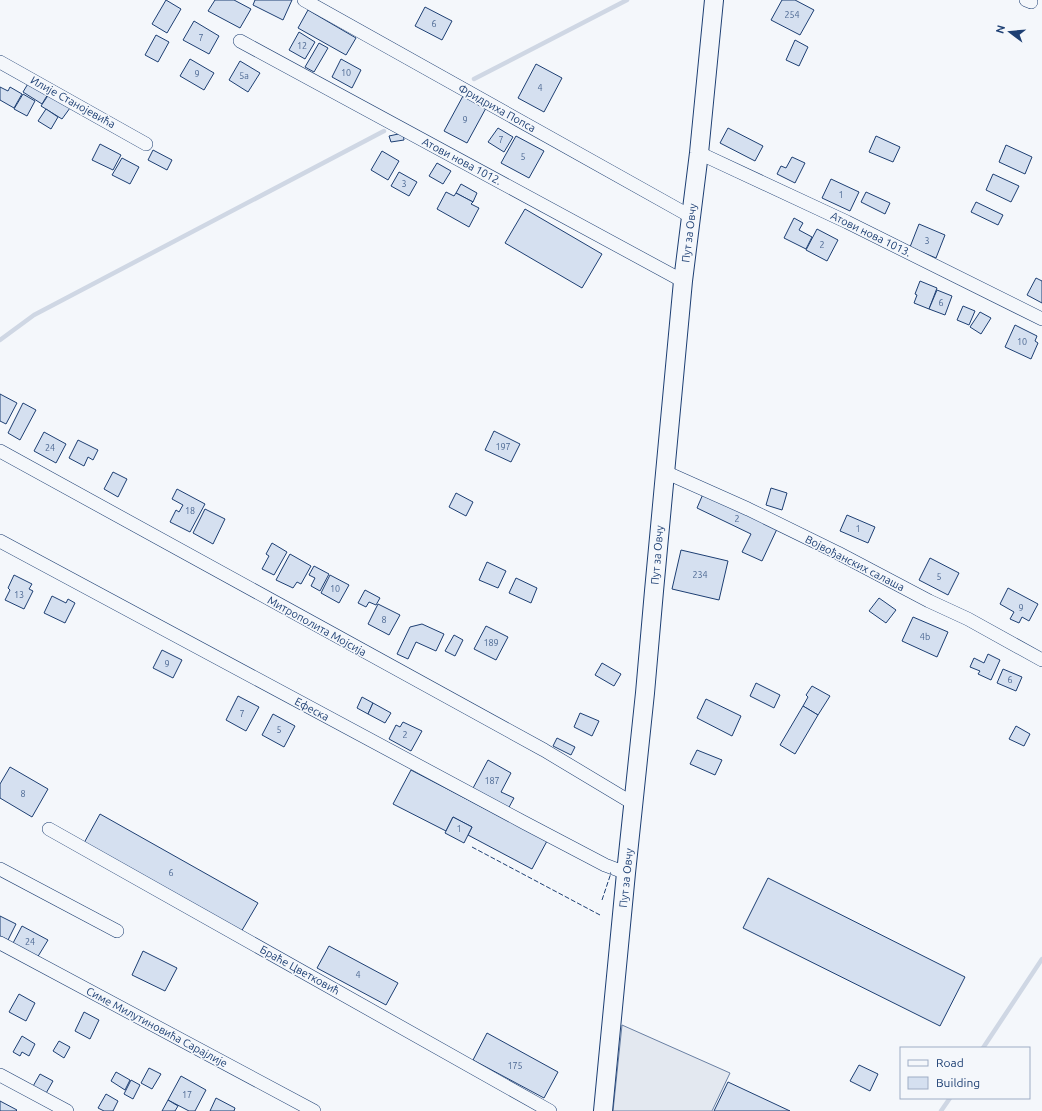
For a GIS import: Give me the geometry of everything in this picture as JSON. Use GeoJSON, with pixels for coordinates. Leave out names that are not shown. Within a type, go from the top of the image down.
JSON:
{"type":"FeatureCollection","features":[{"type":"Feature","properties":{"kind":"street","name":"Фридриха Попса"},"geometry":{"type":"LineString","coordinates":[[304,0],[690,216]]}},
{"type":"Feature","properties":{"kind":"street","name":"Пут за Овчу"},"geometry":{"type":"LineString","coordinates":[[603,1111],[645,693],[683,281],[699,153],[714,0]]}},
{"type":"Feature","properties":{"kind":"street","name":"Атови нова 1012."},"geometry":{"type":"LineString","coordinates":[[240,41],[683,281]]}},
{"type":"Feature","properties":{"kind":"street","name":"Илије Станојевића"},"geometry":{"type":"LineString","coordinates":[[0,62],[146,144]]}},
{"type":"Feature","properties":{"kind":"street","name":"Атови нова 1013."},"geometry":{"type":"LineString","coordinates":[[699,153],[847,222],[1042,319]]}},
{"type":"Feature","properties":{"kind":"street","name":"Митрополита Мојсија"},"geometry":{"type":"LineString","coordinates":[[0,451],[544,750],[634,804]]}},
{"type":"Feature","properties":{"kind":"street","name":"Војвођанских салаша"},"geometry":{"type":"LineString","coordinates":[[665,472],[838,553],[929,601],[968,619],[1042,660]]}},
{"type":"Feature","properties":{"kind":"street","name":"Ефеска"},"geometry":{"type":"LineString","coordinates":[[0,541],[604,865],[626,873]]}},
{"type":"Feature","properties":{"kind":"street","name":"Браће Цветковић"},"geometry":{"type":"LineString","coordinates":[[49,829],[550,1111]]}},
{"type":"Feature","properties":{"kind":"street"},"geometry":{"type":"LineString","coordinates":[[0,869],[117,931]]}},
{"type":"Feature","properties":{"kind":"street","name":"Симе Милутиновића Сарајлије"},"geometry":{"type":"LineString","coordinates":[[0,943],[314,1111]]}},
{"type":"Feature","properties":{"kind":"street"},"geometry":{"type":"LineString","coordinates":[[0,1075],[67,1111]]}},
{"type":"Feature","properties":{"kind":"shaded area"},"geometry":{"type":"Polygon","coordinates":[[[622,1025],[730,1073],[712,1111],[613,1111],[622,1025]]]}},
{"type":"Feature","properties":{"kind":"building"},"geometry":{"type":"Polygon","coordinates":[[[166,0],[181,9],[167,33],[152,24],[166,0]]]}},
{"type":"Feature","properties":{"kind":"building"},"geometry":{"type":"Polygon","coordinates":[[[215,0],[234,0],[251,9],[240,28],[208,11],[215,0]]]}},
{"type":"Feature","properties":{"kind":"building"},"geometry":{"type":"Polygon","coordinates":[[[255,0],[292,0],[283,20],[253,5],[255,0]]]}},
{"type":"Feature","properties":{"kind":"building"},"geometry":{"type":"Polygon","coordinates":[[[782,0],[795,0],[814,10],[800,35],[771,20],[782,0]]]}},
{"type":"Feature","properties":{"kind":"building"},"geometry":{"type":"Polygon","coordinates":[[[425,7],[452,21],[442,40],[415,26],[425,7]]]}},
{"type":"Feature","properties":{"kind":"building"},"geometry":{"type":"Polygon","coordinates":[[[308,10],[356,38],[346,55],[298,28],[308,10]]]}},
{"type":"Feature","properties":{"kind":"building"},"geometry":{"type":"Polygon","coordinates":[[[194,21],[219,36],[209,54],[183,40],[194,21]]]}},
{"type":"Feature","properties":{"kind":"building"},"geometry":{"type":"Polygon","coordinates":[[[299,32],[315,42],[305,59],[289,50],[299,32]]]}},
{"type":"Feature","properties":{"kind":"building"},"geometry":{"type":"Polygon","coordinates":[[[156,35],[169,42],[158,62],[145,55],[156,35]]]}},
{"type":"Feature","properties":{"kind":"building"},"geometry":{"type":"Polygon","coordinates":[[[795,40],[808,47],[799,66],[786,60],[795,40]]]}},
{"type":"Feature","properties":{"kind":"building"},"geometry":{"type":"Polygon","coordinates":[[[319,43],[328,48],[314,72],[305,67],[319,43]]]}},
{"type":"Feature","properties":{"kind":"building"},"geometry":{"type":"Polygon","coordinates":[[[190,59],[214,73],[204,90],[180,76],[190,59]]]}},
{"type":"Feature","properties":{"kind":"building"},"geometry":{"type":"Polygon","coordinates":[[[341,59],[361,70],[352,88],[332,77],[341,59]]]}},
{"type":"Feature","properties":{"kind":"building"},"geometry":{"type":"Polygon","coordinates":[[[240,61],[260,73],[248,92],[229,80],[240,61]]]}},
{"type":"Feature","properties":{"kind":"building"},"geometry":{"type":"Polygon","coordinates":[[[536,64],[562,78],[544,112],[518,98],[536,64]]]}},
{"type":"Feature","properties":{"kind":"building"},"geometry":{"type":"Polygon","coordinates":[[[29,82],[48,94],[42,104],[23,92],[29,82]]]}},
{"type":"Feature","properties":{"kind":"building"},"geometry":{"type":"Polygon","coordinates":[[[0,87],[8,91],[10,87],[22,94],[14,108],[0,100],[0,87]]]}},
{"type":"Feature","properties":{"kind":"building"},"geometry":{"type":"Polygon","coordinates":[[[23,94],[35,101],[27,116],[14,109],[23,94]]]}},
{"type":"Feature","properties":{"kind":"building"},"geometry":{"type":"Polygon","coordinates":[[[49,94],[70,108],[62,119],[41,106],[49,94]]]}},
{"type":"Feature","properties":{"kind":"building"},"geometry":{"type":"Polygon","coordinates":[[[463,96],[486,108],[467,143],[444,131],[463,96]]]}},
{"type":"Feature","properties":{"kind":"building"},"geometry":{"type":"Polygon","coordinates":[[[46,109],[58,117],[51,129],[38,121],[46,109]]]}},
{"type":"Feature","properties":{"kind":"building"},"geometry":{"type":"Polygon","coordinates":[[[498,128],[513,137],[504,152],[488,142],[498,128]]]}},
{"type":"Feature","properties":{"kind":"building"},"geometry":{"type":"Polygon","coordinates":[[[728,128],[763,146],[755,161],[720,143],[728,128]]]}},
{"type":"Feature","properties":{"kind":"building"},"geometry":{"type":"Polygon","coordinates":[[[403,133],[404,140],[391,142],[389,136],[403,133]]]}},
{"type":"Feature","properties":{"kind":"building"},"geometry":{"type":"Polygon","coordinates":[[[516,136],[544,151],[529,178],[501,163],[516,136]]]}},
{"type":"Feature","properties":{"kind":"building"},"geometry":{"type":"Polygon","coordinates":[[[876,136],[900,147],[893,162],[869,152],[876,136]]]}},
{"type":"Feature","properties":{"kind":"building"},"geometry":{"type":"Polygon","coordinates":[[[100,144],[121,155],[113,170],[92,160],[100,144]]]}},
{"type":"Feature","properties":{"kind":"building"},"geometry":{"type":"Polygon","coordinates":[[[1006,145],[1032,157],[1025,174],[999,162],[1006,145]]]}},
{"type":"Feature","properties":{"kind":"building"},"geometry":{"type":"Polygon","coordinates":[[[153,150],[172,160],[167,170],[148,160],[153,150]]]}},
{"type":"Feature","properties":{"kind":"building"},"geometry":{"type":"Polygon","coordinates":[[[382,151],[399,161],[388,180],[371,170],[382,151]]]}},
{"type":"Feature","properties":{"kind":"building"},"geometry":{"type":"Polygon","coordinates":[[[792,157],[805,163],[795,183],[777,174],[781,166],[786,168],[792,157]]]}},
{"type":"Feature","properties":{"kind":"building"},"geometry":{"type":"Polygon","coordinates":[[[122,158],[139,167],[130,184],[112,175],[122,158]]]}},
{"type":"Feature","properties":{"kind":"building"},"geometry":{"type":"Polygon","coordinates":[[[437,163],[451,171],[443,184],[429,176],[437,163]]]}},
{"type":"Feature","properties":{"kind":"building"},"geometry":{"type":"Polygon","coordinates":[[[399,172],[417,182],[409,196],[391,186],[399,172]]]}},
{"type":"Feature","properties":{"kind":"building"},"geometry":{"type":"Polygon","coordinates":[[[993,174],[1019,186],[1011,202],[986,190],[993,174]]]}},
{"type":"Feature","properties":{"kind":"building"},"geometry":{"type":"Polygon","coordinates":[[[831,179],[859,192],[850,211],[822,198],[831,179]]]}},
{"type":"Feature","properties":{"kind":"building"},"geometry":{"type":"Polygon","coordinates":[[[461,184],[477,193],[473,202],[456,193],[461,184]]]}},
{"type":"Feature","properties":{"kind":"building"},"geometry":{"type":"Polygon","coordinates":[[[446,192],[454,196],[456,193],[473,202],[471,204],[479,208],[469,227],[437,209],[446,192]]]}},
{"type":"Feature","properties":{"kind":"building"},"geometry":{"type":"Polygon","coordinates":[[[866,192],[890,203],[885,214],[861,202],[866,192]]]}},
{"type":"Feature","properties":{"kind":"building"},"geometry":{"type":"Polygon","coordinates":[[[976,202],[1003,215],[998,225],[971,212],[976,202]]]}},
{"type":"Feature","properties":{"kind":"building"},"geometry":{"type":"Polygon","coordinates":[[[525,209],[602,254],[582,288],[505,243],[525,209]]]}},
{"type":"Feature","properties":{"kind":"building"},"geometry":{"type":"Polygon","coordinates":[[[794,218],[803,223],[799,230],[812,237],[806,249],[784,238],[794,218]]]}},
{"type":"Feature","properties":{"kind":"building"},"geometry":{"type":"Polygon","coordinates":[[[919,224],[945,235],[936,258],[910,247],[919,224]]]}},
{"type":"Feature","properties":{"kind":"building"},"geometry":{"type":"Polygon","coordinates":[[[817,229],[838,240],[827,261],[806,250],[817,229]]]}},
{"type":"Feature","properties":{"kind":"building"},"geometry":{"type":"Polygon","coordinates":[[[1036,278],[1042,281],[1042,303],[1027,295],[1036,278]]]}},
{"type":"Feature","properties":{"kind":"building"},"geometry":{"type":"Polygon","coordinates":[[[920,281],[937,288],[929,309],[914,303],[917,295],[915,294],[920,281]]]}},
{"type":"Feature","properties":{"kind":"building"},"geometry":{"type":"Polygon","coordinates":[[[937,290],[952,296],[945,315],[929,309],[937,290]]]}},
{"type":"Feature","properties":{"kind":"building"},"geometry":{"type":"Polygon","coordinates":[[[963,306],[975,311],[969,325],[957,320],[963,306]]]}},
{"type":"Feature","properties":{"kind":"building"},"geometry":{"type":"Polygon","coordinates":[[[980,312],[991,318],[981,334],[970,327],[980,312]]]}},
{"type":"Feature","properties":{"kind":"building"},"geometry":{"type":"Polygon","coordinates":[[[1015,325],[1037,336],[1035,341],[1038,343],[1031,359],[1005,347],[1015,325]]]}},
{"type":"Feature","properties":{"kind":"building"},"geometry":{"type":"Polygon","coordinates":[[[0,394],[17,403],[6,424],[0,421],[0,394]]]}},
{"type":"Feature","properties":{"kind":"building"},"geometry":{"type":"Polygon","coordinates":[[[23,403],[36,410],[20,440],[8,433],[23,403]]]}},
{"type":"Feature","properties":{"kind":"building"},"geometry":{"type":"Polygon","coordinates":[[[494,431],[520,444],[511,462],[485,450],[494,431]]]}},
{"type":"Feature","properties":{"kind":"building"},"geometry":{"type":"Polygon","coordinates":[[[44,432],[66,444],[56,463],[34,451],[44,432]]]}},
{"type":"Feature","properties":{"kind":"building"},"geometry":{"type":"Polygon","coordinates":[[[78,440],[98,450],[93,460],[88,457],[84,466],[69,458],[78,440]]]}},
{"type":"Feature","properties":{"kind":"building"},"geometry":{"type":"Polygon","coordinates":[[[113,472],[127,479],[118,497],[104,489],[113,472]]]}},
{"type":"Feature","properties":{"kind":"building"},"geometry":{"type":"Polygon","coordinates":[[[771,488],[787,493],[782,510],[766,505],[771,488]]]}},
{"type":"Feature","properties":{"kind":"building"},"geometry":{"type":"Polygon","coordinates":[[[177,489],[205,504],[190,532],[170,522],[176,510],[179,512],[183,505],[172,499],[177,489]]]}},
{"type":"Feature","properties":{"kind":"building"},"geometry":{"type":"Polygon","coordinates":[[[456,493],[473,502],[466,516],[449,507],[456,493]]]}},
{"type":"Feature","properties":{"kind":"building"},"geometry":{"type":"Polygon","coordinates":[[[703,494],[777,529],[762,561],[742,552],[751,534],[697,508],[703,494]]]}},
{"type":"Feature","properties":{"kind":"building"},"geometry":{"type":"Polygon","coordinates":[[[205,509],[225,519],[213,544],[193,533],[205,509]]]}},
{"type":"Feature","properties":{"kind":"building"},"geometry":{"type":"Polygon","coordinates":[[[847,515],[875,527],[868,543],[840,531],[847,515]]]}},
{"type":"Feature","properties":{"kind":"building"},"geometry":{"type":"Polygon","coordinates":[[[272,543],[287,552],[274,575],[262,569],[269,556],[266,554],[272,543]]]}},
{"type":"Feature","properties":{"kind":"building"},"geometry":{"type":"Polygon","coordinates":[[[681,550],[728,561],[719,600],[672,589],[681,550]]]}},
{"type":"Feature","properties":{"kind":"building"},"geometry":{"type":"Polygon","coordinates":[[[290,554],[311,566],[301,584],[297,582],[293,588],[276,580],[290,554]]]}},
{"type":"Feature","properties":{"kind":"building"},"geometry":{"type":"Polygon","coordinates":[[[930,558],[959,573],[948,595],[919,580],[930,558]]]}},
{"type":"Feature","properties":{"kind":"building"},"geometry":{"type":"Polygon","coordinates":[[[487,562],[506,571],[498,588],[479,580],[487,562]]]}},
{"type":"Feature","properties":{"kind":"building"},"geometry":{"type":"Polygon","coordinates":[[[314,566],[329,574],[320,591],[311,586],[315,578],[309,575],[314,566]]]}},
{"type":"Feature","properties":{"kind":"building"},"geometry":{"type":"Polygon","coordinates":[[[14,575],[32,584],[29,589],[33,591],[24,609],[5,600],[10,590],[8,588],[14,575]]]}},
{"type":"Feature","properties":{"kind":"building"},"geometry":{"type":"Polygon","coordinates":[[[330,575],[349,585],[339,603],[321,593],[330,575]]]}},
{"type":"Feature","properties":{"kind":"building"},"geometry":{"type":"Polygon","coordinates":[[[516,578],[537,588],[531,603],[509,593],[516,578]]]}},
{"type":"Feature","properties":{"kind":"building"},"geometry":{"type":"Polygon","coordinates":[[[1008,588],[1038,604],[1029,621],[1022,617],[1019,623],[1010,619],[1014,612],[1000,604],[1008,588]]]}},
{"type":"Feature","properties":{"kind":"building"},"geometry":{"type":"Polygon","coordinates":[[[365,590],[380,598],[376,605],[369,602],[366,607],[358,603],[365,590]]]}},
{"type":"Feature","properties":{"kind":"building"},"geometry":{"type":"Polygon","coordinates":[[[52,596],[66,603],[68,599],[75,603],[65,623],[44,613],[52,596]]]}},
{"type":"Feature","properties":{"kind":"building"},"geometry":{"type":"Polygon","coordinates":[[[879,598],[896,610],[886,623],[869,611],[879,598]]]}},
{"type":"Feature","properties":{"kind":"building"},"geometry":{"type":"Polygon","coordinates":[[[378,604],[400,615],[389,635],[368,624],[378,604]]]}},
{"type":"Feature","properties":{"kind":"building"},"geometry":{"type":"Polygon","coordinates":[[[913,617],[948,632],[937,657],[902,641],[913,617]]]}},
{"type":"Feature","properties":{"kind":"building"},"geometry":{"type":"Polygon","coordinates":[[[422,624],[444,634],[436,651],[416,642],[408,659],[397,654],[410,627],[422,624]]]}},
{"type":"Feature","properties":{"kind":"building"},"geometry":{"type":"Polygon","coordinates":[[[486,626],[508,637],[496,660],[474,649],[486,626]]]}},
{"type":"Feature","properties":{"kind":"building"},"geometry":{"type":"Polygon","coordinates":[[[454,635],[463,640],[455,656],[445,651],[454,635]]]}},
{"type":"Feature","properties":{"kind":"building"},"geometry":{"type":"Polygon","coordinates":[[[162,650],[182,660],[173,678],[153,668],[162,650]]]}},
{"type":"Feature","properties":{"kind":"building"},"geometry":{"type":"Polygon","coordinates":[[[988,654],[1000,660],[991,680],[978,674],[980,671],[970,667],[974,658],[984,663],[988,654]]]}},
{"type":"Feature","properties":{"kind":"building"},"geometry":{"type":"Polygon","coordinates":[[[602,663],[621,674],[614,686],[595,675],[602,663]]]}},
{"type":"Feature","properties":{"kind":"building"},"geometry":{"type":"Polygon","coordinates":[[[1003,669],[1022,677],[1016,691],[997,683],[1003,669]]]}},
{"type":"Feature","properties":{"kind":"building"},"geometry":{"type":"Polygon","coordinates":[[[756,683],[780,695],[774,708],[750,696],[756,683]]]}},
{"type":"Feature","properties":{"kind":"building"},"geometry":{"type":"Polygon","coordinates":[[[812,686],[830,696],[818,715],[803,706],[808,697],[806,695],[812,686]]]}},
{"type":"Feature","properties":{"kind":"building"},"geometry":{"type":"Polygon","coordinates":[[[238,696],[259,707],[246,731],[226,720],[238,696]]]}},
{"type":"Feature","properties":{"kind":"building"},"geometry":{"type":"Polygon","coordinates":[[[362,697],[373,703],[368,714],[357,708],[362,697]]]}},
{"type":"Feature","properties":{"kind":"building"},"geometry":{"type":"Polygon","coordinates":[[[706,699],[741,716],[732,736],[697,718],[706,699]]]}},
{"type":"Feature","properties":{"kind":"building"},"geometry":{"type":"Polygon","coordinates":[[[373,703],[391,713],[385,723],[368,714],[373,703]]]}},
{"type":"Feature","properties":{"kind":"building"},"geometry":{"type":"Polygon","coordinates":[[[803,706],[818,715],[795,754],[780,745],[803,706]]]}},
{"type":"Feature","properties":{"kind":"building"},"geometry":{"type":"Polygon","coordinates":[[[580,713],[599,721],[592,736],[574,727],[580,713]]]}},
{"type":"Feature","properties":{"kind":"building"},"geometry":{"type":"Polygon","coordinates":[[[273,714],[295,726],[284,747],[262,735],[273,714]]]}},
{"type":"Feature","properties":{"kind":"building"},"geometry":{"type":"Polygon","coordinates":[[[403,722],[422,731],[411,751],[389,739],[396,725],[400,727],[403,722]]]}},
{"type":"Feature","properties":{"kind":"building"},"geometry":{"type":"Polygon","coordinates":[[[1016,726],[1030,734],[1024,746],[1009,739],[1016,726]]]}},
{"type":"Feature","properties":{"kind":"building"},"geometry":{"type":"Polygon","coordinates":[[[557,738],[575,747],[571,755],[553,746],[557,738]]]}},
{"type":"Feature","properties":{"kind":"building"},"geometry":{"type":"Polygon","coordinates":[[[697,750],[722,760],[715,775],[690,764],[697,750]]]}},
{"type":"Feature","properties":{"kind":"building"},"geometry":{"type":"Polygon","coordinates":[[[488,760],[511,773],[501,792],[514,798],[508,809],[472,790],[488,760]]]}},
{"type":"Feature","properties":{"kind":"building"},"geometry":{"type":"Polygon","coordinates":[[[10,767],[48,789],[32,817],[0,798],[0,784],[10,767]]]}},
{"type":"Feature","properties":{"kind":"building"},"geometry":{"type":"Polygon","coordinates":[[[411,770],[547,841],[532,869],[468,835],[472,827],[453,817],[446,831],[393,804],[411,770]]]}},
{"type":"Feature","properties":{"kind":"building"},"geometry":{"type":"Polygon","coordinates":[[[100,814],[258,903],[241,932],[84,843],[100,814]]]}},
{"type":"Feature","properties":{"kind":"building"},"geometry":{"type":"Polygon","coordinates":[[[453,817],[472,827],[464,843],[445,833],[453,817]]]}},
{"type":"Feature","properties":{"kind":"building"},"geometry":{"type":"Polygon","coordinates":[[[768,878],[965,977],[940,1026],[743,928],[768,878]]]}},
{"type":"Feature","properties":{"kind":"building"},"geometry":{"type":"Polygon","coordinates":[[[0,916],[16,924],[8,940],[0,936],[0,916]]]}},
{"type":"Feature","properties":{"kind":"building"},"geometry":{"type":"Polygon","coordinates":[[[22,926],[48,940],[37,958],[12,945],[22,926]]]}},
{"type":"Feature","properties":{"kind":"building"},"geometry":{"type":"Polygon","coordinates":[[[329,946],[398,983],[386,1005],[317,968],[329,946]]]}},
{"type":"Feature","properties":{"kind":"building"},"geometry":{"type":"Polygon","coordinates":[[[143,951],[177,968],[165,991],[132,975],[143,951]]]}},
{"type":"Feature","properties":{"kind":"building"},"geometry":{"type":"Polygon","coordinates":[[[19,994],[35,1003],[26,1021],[9,1012],[19,994]]]}},
{"type":"Feature","properties":{"kind":"building"},"geometry":{"type":"Polygon","coordinates":[[[84,1012],[99,1020],[90,1039],[75,1031],[84,1012]]]}},
{"type":"Feature","properties":{"kind":"building"},"geometry":{"type":"Polygon","coordinates":[[[487,1033],[558,1072],[544,1098],[473,1060],[487,1033]]]}},
{"type":"Feature","properties":{"kind":"building"},"geometry":{"type":"Polygon","coordinates":[[[22,1036],[35,1044],[29,1056],[22,1052],[20,1056],[13,1052],[22,1036]]]}},
{"type":"Feature","properties":{"kind":"building"},"geometry":{"type":"Polygon","coordinates":[[[59,1041],[70,1047],[64,1058],[53,1051],[59,1041]]]}},
{"type":"Feature","properties":{"kind":"building"},"geometry":{"type":"Polygon","coordinates":[[[859,1065],[878,1074],[870,1091],[850,1081],[859,1065]]]}},
{"type":"Feature","properties":{"kind":"building"},"geometry":{"type":"Polygon","coordinates":[[[149,1068],[161,1074],[152,1089],[141,1083],[149,1068]]]}},
{"type":"Feature","properties":{"kind":"building"},"geometry":{"type":"Polygon","coordinates":[[[116,1072],[130,1080],[125,1090],[111,1081],[116,1072]]]}},
{"type":"Feature","properties":{"kind":"building"},"geometry":{"type":"Polygon","coordinates":[[[40,1074],[53,1081],[45,1095],[32,1088],[40,1074]]]}},
{"type":"Feature","properties":{"kind":"building"},"geometry":{"type":"Polygon","coordinates":[[[181,1076],[206,1090],[195,1111],[189,1111],[168,1100],[181,1076]]]}},
{"type":"Feature","properties":{"kind":"building"},"geometry":{"type":"Polygon","coordinates":[[[131,1080],[140,1085],[133,1099],[124,1094],[131,1080]]]}},
{"type":"Feature","properties":{"kind":"building"},"geometry":{"type":"Polygon","coordinates":[[[728,1082],[790,1111],[714,1111],[728,1082]]]}},
{"type":"Feature","properties":{"kind":"building"},"geometry":{"type":"Polygon","coordinates":[[[106,1094],[118,1101],[113,1111],[104,1111],[98,1108],[106,1094]]]}},
{"type":"Feature","properties":{"kind":"building"},"geometry":{"type":"Polygon","coordinates":[[[216,1098],[235,1108],[234,1111],[210,1111],[216,1098]]]}},
{"type":"Feature","properties":{"kind":"building"},"geometry":{"type":"Polygon","coordinates":[[[168,1100],[178,1106],[175,1111],[162,1111],[168,1100]]]}},
{"type":"Feature","properties":{"kind":"building"},"geometry":{"type":"Polygon","coordinates":[[[0,1101],[17,1110],[0,1111],[0,1101]]]}},
{"type":"Feature","properties":{"kind":"waterway"},"geometry":{"type":"LineString","coordinates":[[474,79],[627,0]]}},
{"type":"Feature","properties":{"kind":"waterway"},"geometry":{"type":"LineString","coordinates":[[0,340],[34,315],[384,131]]}},
{"type":"Feature","properties":{"kind":"waterway"},"geometry":{"type":"LineString","coordinates":[[984,1047],[1042,959]]}},
{"type":"Feature","properties":{"kind":"waterway"},"geometry":{"type":"LineString","coordinates":[[941,1111],[949,1099]]}},
{"type":"Feature","properties":{"kind":"fence"},"geometry":{"type":"LineString","coordinates":[[472,847],[600,915]]}},
{"type":"Feature","properties":{"kind":"fence"},"geometry":{"type":"LineString","coordinates":[[602,900],[610,873]]}}]}
